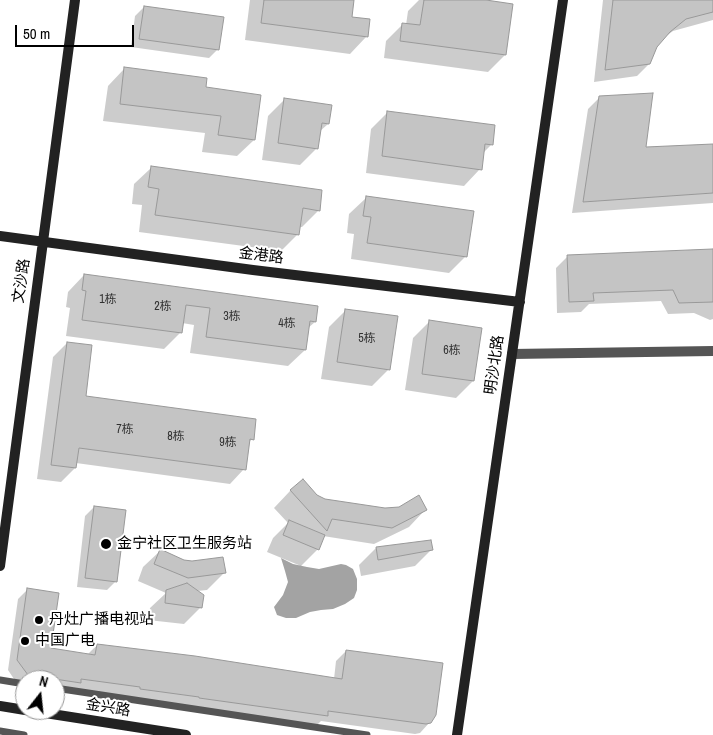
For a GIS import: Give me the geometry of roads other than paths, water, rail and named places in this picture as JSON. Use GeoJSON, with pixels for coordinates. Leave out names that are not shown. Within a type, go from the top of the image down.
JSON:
{"type":"FeatureCollection","features":[{"type":"Feature","properties":{"kind":"street","name":"文沙路"},"geometry":{"type":"LineString","coordinates":[[0,566],[4,509],[43,242],[75,0]]}},
{"type":"Feature","properties":{"kind":"street","name":"明沙北路"},"geometry":{"type":"LineString","coordinates":[[458,735],[563,0]]}},
{"type":"Feature","properties":{"kind":"street","name":"金港路"},"geometry":{"type":"LineString","coordinates":[[0,236],[253,270],[520,302]]}},
{"type":"Feature","properties":{"kind":"street"},"geometry":{"type":"LineString","coordinates":[[512,354],[713,351]]}},
{"type":"Feature","properties":{"kind":"street","name":"金兴路"},"geometry":{"type":"LineString","coordinates":[[0,706],[15,708]]}},
{"type":"Feature","properties":{"kind":"street","name":"金兴路"},"geometry":{"type":"LineString","coordinates":[[65,716],[186,735]]}},
{"type":"Feature","properties":{"kind":"lane"},"geometry":{"type":"LineString","coordinates":[[0,680],[15,682]]}},
{"type":"Feature","properties":{"kind":"lane"},"geometry":{"type":"LineString","coordinates":[[65,690],[367,735]]}},
{"type":"Feature","properties":{"kind":"lane"},"geometry":{"type":"LineString","coordinates":[[0,731],[24,735]]}},
{"type":"Feature","properties":{"kind":"place","name":"金宁社区卫生服务站"},"geometry":{"type":"Point","coordinates":[106,544]}},
{"type":"Feature","properties":{"kind":"place","name":"丹灶广播电视站"},"geometry":{"type":"Point","coordinates":[39,620]}},
{"type":"Feature","properties":{"kind":"place","name":"中国广电"},"geometry":{"type":"Point","coordinates":[25,641]}}]}
